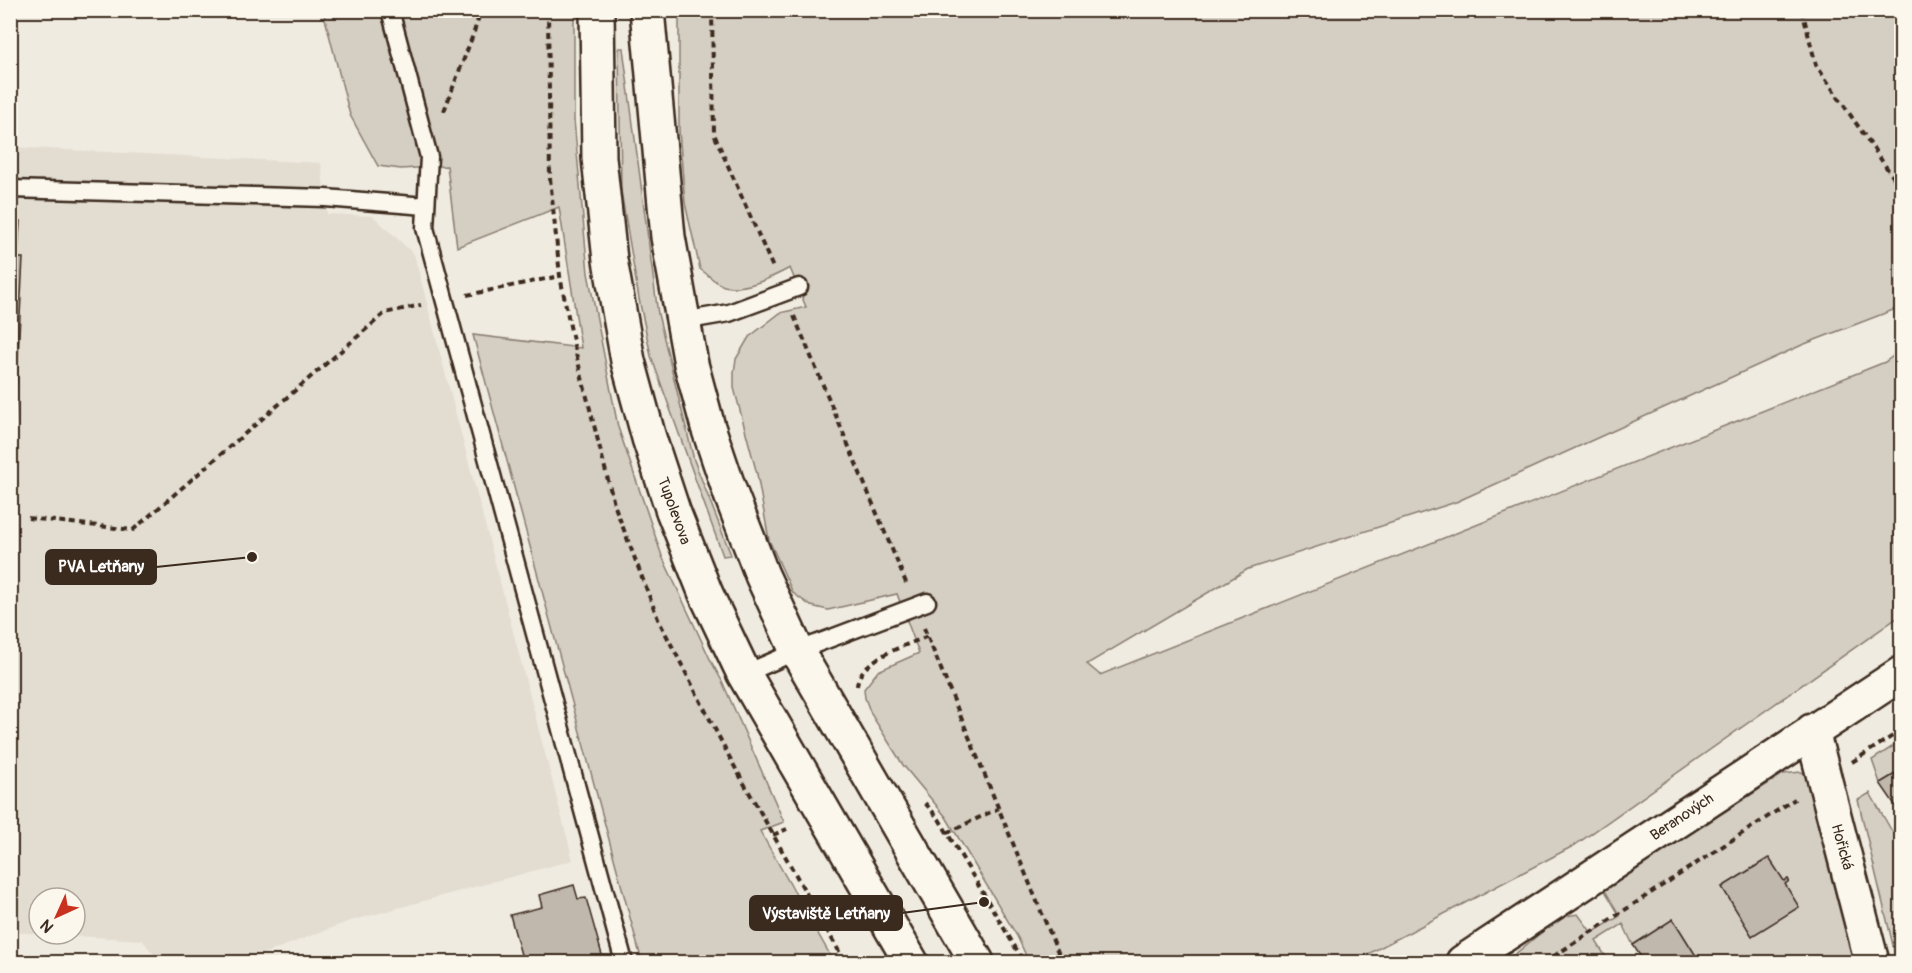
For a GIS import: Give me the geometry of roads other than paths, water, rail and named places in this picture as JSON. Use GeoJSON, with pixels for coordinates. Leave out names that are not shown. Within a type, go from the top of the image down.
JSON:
{"type":"FeatureCollection","features":[{"type":"Feature","properties":{"kind":"main road","name":"Tupolevova"},"geometry":{"type":"LineString","coordinates":[[597,10],[599,158],[610,260],[628,361],[649,438],[673,511],[706,594],[744,674],[911,963]]}},
{"type":"Feature","properties":{"kind":"main road"},"geometry":{"type":"LineString","coordinates":[[647,10],[668,237],[691,364],[708,427],[731,495],[762,576],[797,651],[977,963]]}},
{"type":"Feature","properties":{"kind":"main road"},"geometry":{"type":"LineString","coordinates":[[660,137],[661,10]]}},
{"type":"Feature","properties":{"kind":"main road","name":"Beranových"},"geometry":{"type":"LineString","coordinates":[[1463,963],[1902,673]]}},
{"type":"Feature","properties":{"kind":"main road","name":"Hořická"},"geometry":{"type":"LineString","coordinates":[[1812,731],[1872,963]]}},
{"type":"Feature","properties":{"kind":"lane"},"geometry":{"type":"LineString","coordinates":[[390,10],[429,157],[425,228],[624,963]]}},
{"type":"Feature","properties":{"kind":"lane"},"geometry":{"type":"LineString","coordinates":[[10,189],[325,198],[426,206]]}},
{"type":"Feature","properties":{"kind":"lane"},"geometry":{"type":"LineString","coordinates":[[684,321],[729,313],[799,287]]}},
{"type":"Feature","properties":{"kind":"lane"},"geometry":{"type":"LineString","coordinates":[[744,674],[797,651],[927,602]]}},
{"type":"Feature","properties":{"kind":"place","name":"PVA Letňany"},"geometry":{"type":"Point","coordinates":[252,557]}},
{"type":"Feature","properties":{"kind":"place","name":"Výstaviště Letňany"},"geometry":{"type":"Point","coordinates":[984,902]}}]}
